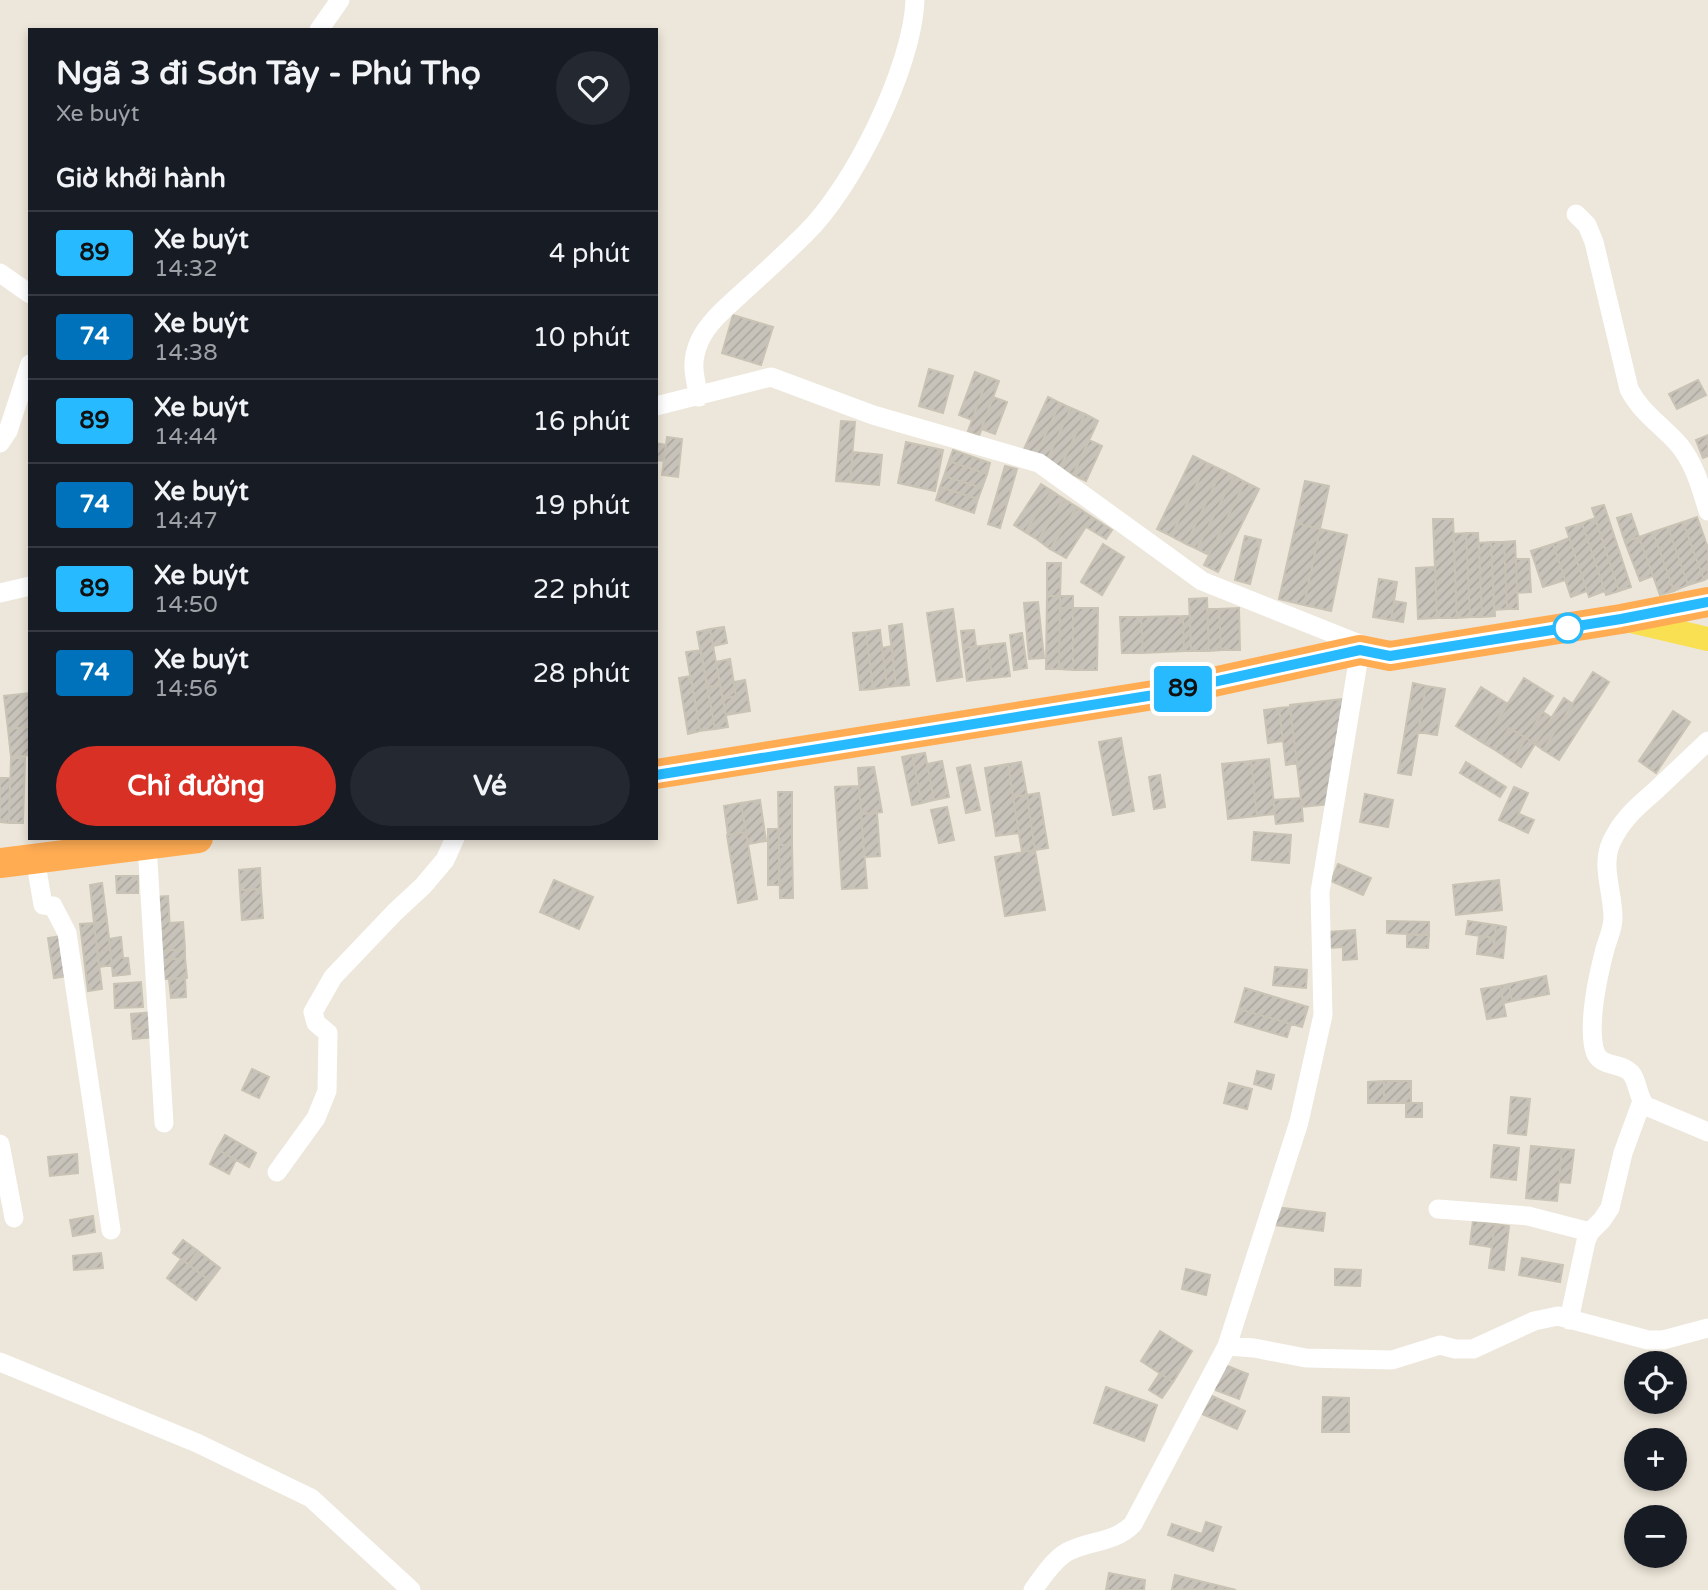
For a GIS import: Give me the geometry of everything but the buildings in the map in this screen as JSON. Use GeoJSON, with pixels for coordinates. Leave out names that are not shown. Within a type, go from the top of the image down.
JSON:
{"type":"FeatureCollection","features":[{"type":"Feature","properties":{"kind":"highway"},"geometry":{"type":"LineString","coordinates":[[658,775],[1154,695],[1360,650],[1390,656],[1621,619],[1708,602]]}},
{"type":"Feature","properties":{"kind":"highway"},"geometry":{"type":"LineString","coordinates":[[0,863],[178,840]]}},
{"type":"Feature","properties":{"kind":"main road"},"geometry":{"type":"LineString","coordinates":[[1621,619],[1708,639]]}},
{"type":"Feature","properties":{"kind":"street"},"geometry":{"type":"LineString","coordinates":[[319,28],[340,0]]}},
{"type":"Feature","properties":{"kind":"street"},"geometry":{"type":"LineString","coordinates":[[699,397],[692,362],[701,338],[716,318],[809,231],[856,166],[907,52],[915,0]]}},
{"type":"Feature","properties":{"kind":"street"},"geometry":{"type":"LineString","coordinates":[[1576,214],[1587,225],[1594,242],[1629,389],[1641,408],[1679,444],[1688,457],[1708,511]]}},
{"type":"Feature","properties":{"kind":"street"},"geometry":{"type":"LineString","coordinates":[[0,273],[28,293]]}},
{"type":"Feature","properties":{"kind":"street"},"geometry":{"type":"LineString","coordinates":[[0,443],[8,431],[28,370]]}},
{"type":"Feature","properties":{"kind":"street"},"geometry":{"type":"LineString","coordinates":[[658,406],[771,377],[873,415],[1039,463],[1202,582],[1390,656]]}},
{"type":"Feature","properties":{"kind":"street"},"geometry":{"type":"LineString","coordinates":[[0,593],[28,586]]}},
{"type":"Feature","properties":{"kind":"street"},"geometry":{"type":"LineString","coordinates":[[1033,1590],[1066,1553],[1113,1538],[1124,1533],[1133,1524],[1227,1346],[1299,1122],[1323,1015],[1320,892],[1360,650]]}},
{"type":"Feature","properties":{"kind":"street"},"geometry":{"type":"LineString","coordinates":[[1708,741],[1633,810],[1613,838],[1607,857],[1606,873],[1613,914],[1612,928],[1592,1018],[1594,1051],[1600,1060],[1610,1066],[1630,1072],[1646,1107],[1708,1132]]}},
{"type":"Feature","properties":{"kind":"street"},"geometry":{"type":"LineString","coordinates":[[277,1172],[316,1118],[327,1091],[328,1033],[316,1023],[313,1013],[333,977],[423,886],[445,860],[454,840]]}},
{"type":"Feature","properties":{"kind":"street"},"geometry":{"type":"LineString","coordinates":[[157,842],[164,1123]]}},
{"type":"Feature","properties":{"kind":"street"},"geometry":{"type":"LineString","coordinates":[[34,858],[43,905],[53,906],[67,933],[111,1230]]}},
{"type":"Feature","properties":{"kind":"street"},"geometry":{"type":"LineString","coordinates":[[1569,1320],[1590,1232],[1609,1208],[1623,1153],[1642,1101]]}},
{"type":"Feature","properties":{"kind":"street"},"geometry":{"type":"LineString","coordinates":[[0,1144],[14,1218]]}},
{"type":"Feature","properties":{"kind":"street"},"geometry":{"type":"LineString","coordinates":[[1438,1209],[1528,1216],[1590,1232]]}},
{"type":"Feature","properties":{"kind":"street"},"geometry":{"type":"LineString","coordinates":[[1227,1346],[1306,1358],[1392,1360],[1440,1345],[1455,1349],[1473,1349],[1534,1321],[1558,1316],[1648,1340],[1663,1340],[1708,1328]]}},
{"type":"Feature","properties":{"kind":"street"},"geometry":{"type":"LineString","coordinates":[[0,1362],[197,1443],[311,1498],[411,1590]]}},
{"type":"Feature","properties":{"kind":"bus line","name":"89"},"geometry":{"type":"LineString","coordinates":[[658,775],[1154,695],[1360,650],[1390,656],[1621,619],[1708,602]]}}]}
